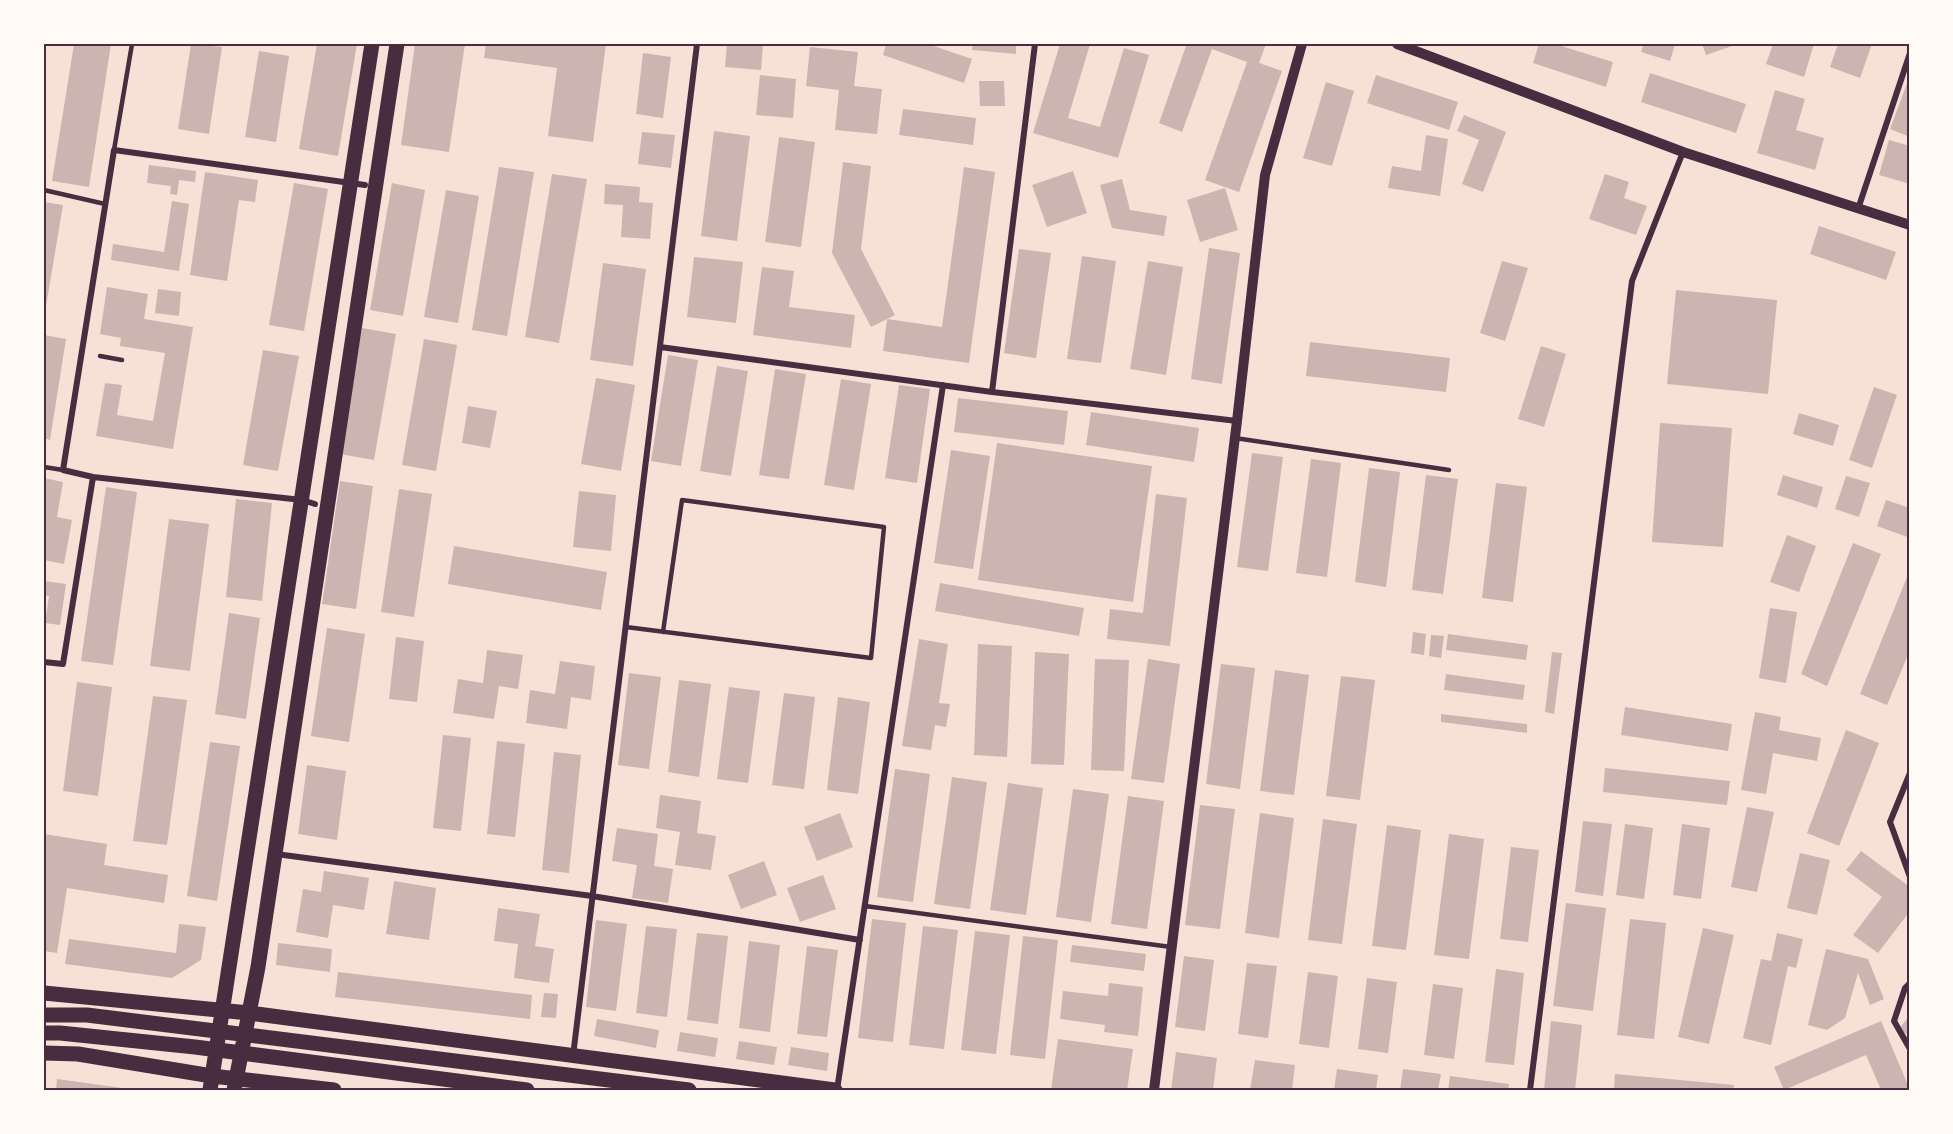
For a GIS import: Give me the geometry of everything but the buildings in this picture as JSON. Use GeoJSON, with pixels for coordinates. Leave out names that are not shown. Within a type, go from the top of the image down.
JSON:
{"type":"FeatureCollection","features":[{"type":"Feature","properties":{"kind":"main road"},"geometry":{"type":"LineString","coordinates":[[211,1083],[308,502],[358,184],[372,44]]}},
{"type":"Feature","properties":{"kind":"main road"},"geometry":{"type":"LineString","coordinates":[[235,1085],[258,967],[397,44]]}},
{"type":"Feature","properties":{"kind":"main road"},"geometry":{"type":"LineString","coordinates":[[44,993],[249,1013],[836,1090]]}},
{"type":"Feature","properties":{"kind":"main road"},"geometry":{"type":"LineString","coordinates":[[44,1016],[110,1018],[689,1090]]}},
{"type":"Feature","properties":{"kind":"main road"},"geometry":{"type":"LineString","coordinates":[[44,1033],[195,1047],[527,1090]]}},
{"type":"Feature","properties":{"kind":"main road"},"geometry":{"type":"LineString","coordinates":[[44,1053],[78,1054],[211,1083],[334,1090]]}},
{"type":"Feature","properties":{"kind":"street"},"geometry":{"type":"LineString","coordinates":[[573,1057],[697,44]]}},
{"type":"Feature","properties":{"kind":"street"},"geometry":{"type":"LineString","coordinates":[[992,392],[1035,44]]}},
{"type":"Feature","properties":{"kind":"street"},"geometry":{"type":"LineString","coordinates":[[1154,1090],[1235,438],[1265,175],[1302,44]]}},
{"type":"Feature","properties":{"kind":"street"},"geometry":{"type":"LineString","coordinates":[[1397,44],[1683,152],[1910,225]]}},
{"type":"Feature","properties":{"kind":"street"},"geometry":{"type":"LineString","coordinates":[[1858,209],[1910,53]]}},
{"type":"Feature","properties":{"kind":"street"},"geometry":{"type":"LineString","coordinates":[[308,502],[93,477],[63,470],[114,150],[358,184]]}},
{"type":"Feature","properties":{"kind":"street"},"geometry":{"type":"LineString","coordinates":[[1530,1090],[1632,280],[1683,152]]}},
{"type":"Feature","properties":{"kind":"street"},"geometry":{"type":"LineString","coordinates":[[660,347],[992,392],[1237,421]]}},
{"type":"Feature","properties":{"kind":"street"},"geometry":{"type":"LineString","coordinates":[[836,1090],[943,385]]}},
{"type":"Feature","properties":{"kind":"street"},"geometry":{"type":"LineString","coordinates":[[44,662],[63,664],[93,477]]}},
{"type":"Feature","properties":{"kind":"street"},"geometry":{"type":"LineString","coordinates":[[1910,773],[1890,822],[1910,877]]}},
{"type":"Feature","properties":{"kind":"street"},"geometry":{"type":"LineString","coordinates":[[275,854],[592,896],[860,940]]}},
{"type":"Feature","properties":{"kind":"street"},"geometry":{"type":"LineString","coordinates":[[1910,982],[1905,988],[1894,1021],[1910,1049]]}},
{"type":"Feature","properties":{"kind":"lane"},"geometry":{"type":"LineString","coordinates":[[114,150],[132,44]]}},
{"type":"Feature","properties":{"kind":"lane"},"geometry":{"type":"LineString","coordinates":[[44,190],[105,204]]}},
{"type":"Feature","properties":{"kind":"lane"},"geometry":{"type":"LineString","coordinates":[[100,356],[122,360]]}},
{"type":"Feature","properties":{"kind":"lane"},"geometry":{"type":"LineString","coordinates":[[1235,438],[1449,470]]}},
{"type":"Feature","properties":{"kind":"lane"},"geometry":{"type":"LineString","coordinates":[[44,467],[63,470]]}},
{"type":"Feature","properties":{"kind":"lane"},"geometry":{"type":"LineString","coordinates":[[626,627],[663,632],[871,658],[884,527],[682,500],[663,632]]}},
{"type":"Feature","properties":{"kind":"lane"},"geometry":{"type":"LineString","coordinates":[[865,906],[1171,946]]}}]}
